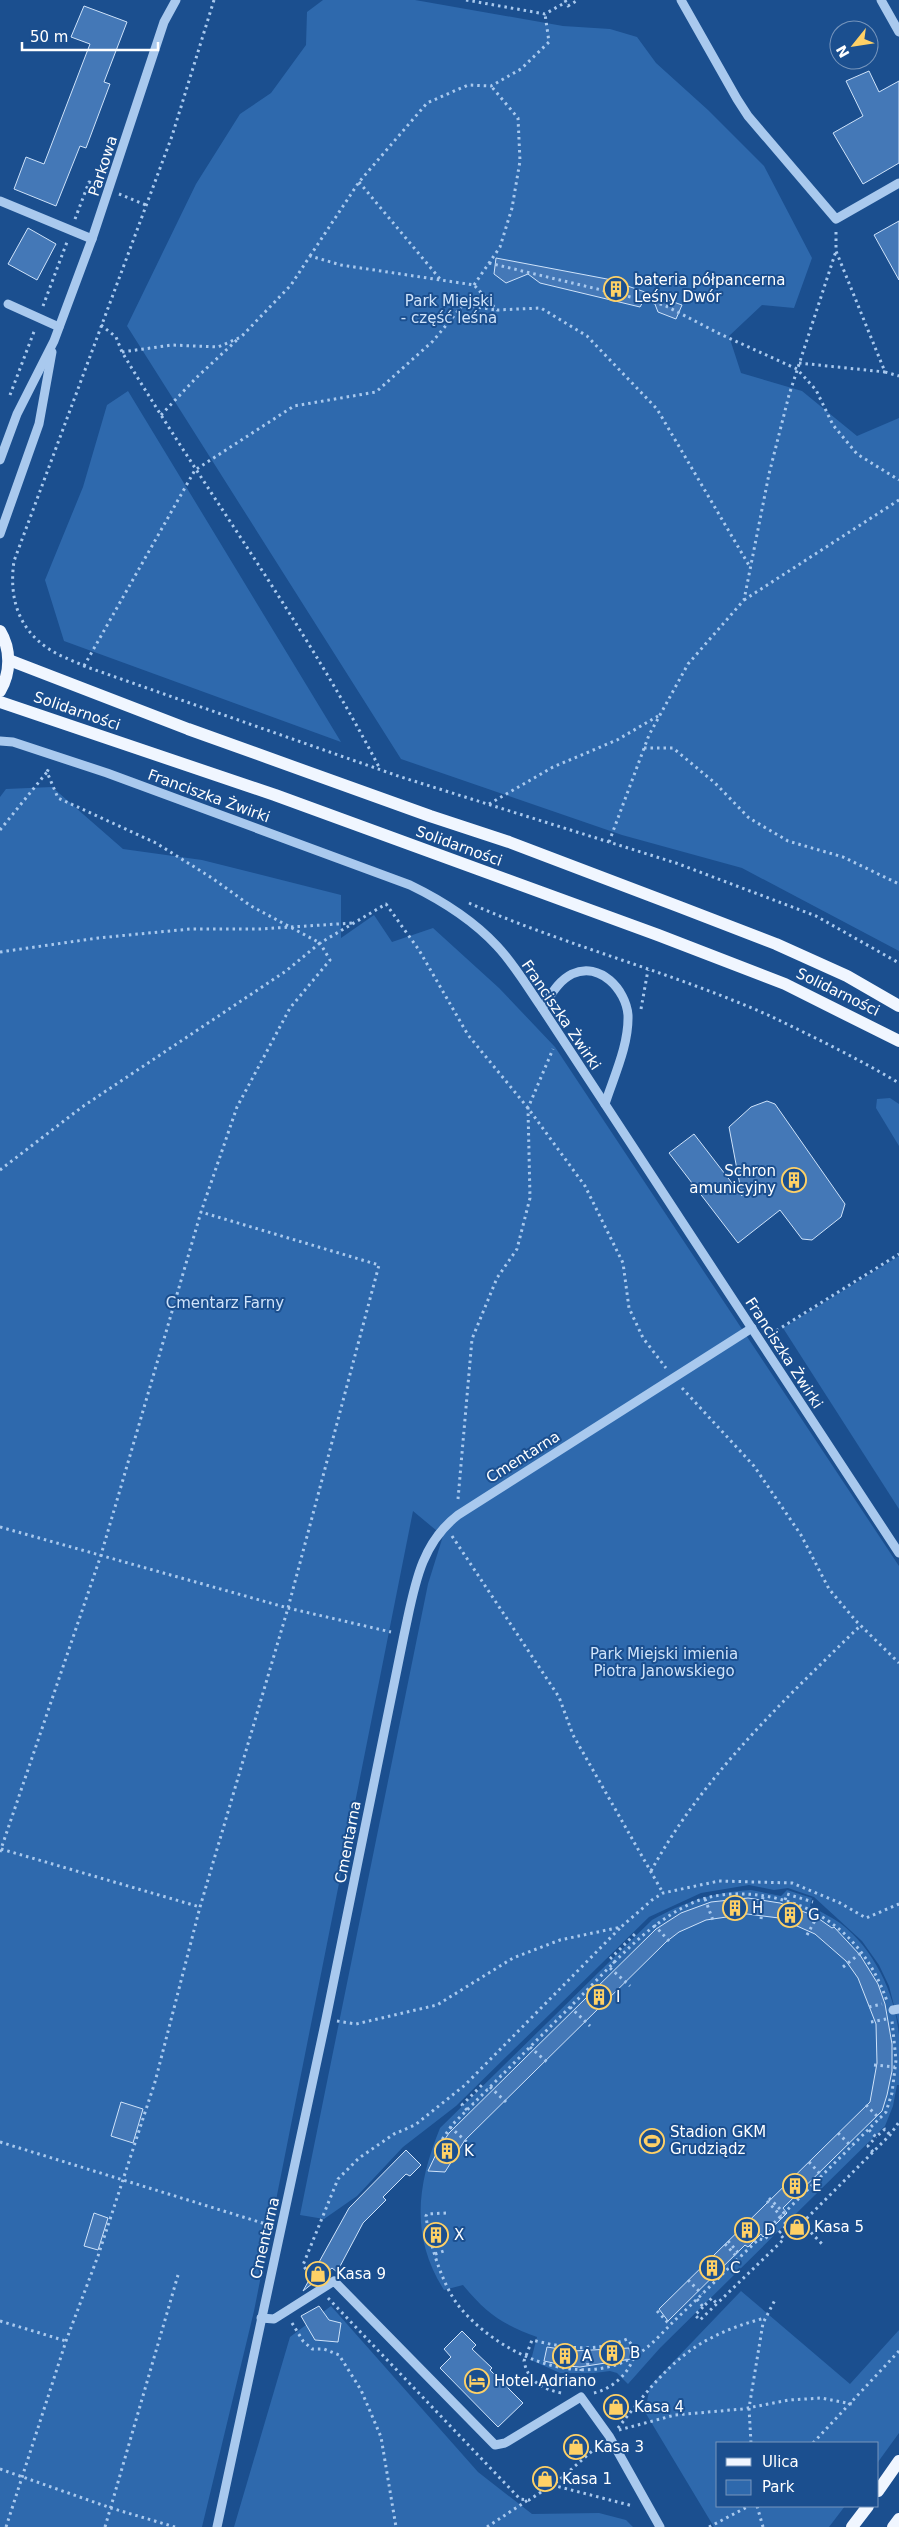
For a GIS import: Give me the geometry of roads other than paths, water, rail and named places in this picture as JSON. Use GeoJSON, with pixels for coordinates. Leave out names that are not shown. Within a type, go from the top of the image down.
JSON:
{"type":"FeatureCollection","features":[{"type":"Feature","properties":{"kind":"main road"},"geometry":{"type":"LineString","coordinates":[[0,631],[5,639],[9,660],[7,674],[0,690]]}},
{"type":"Feature","properties":{"kind":"main road","name":"Solidarności"},"geometry":{"type":"LineString","coordinates":[[9,660],[188,729],[430,816],[510,842],[776,944],[847,976],[899,1006]]}},
{"type":"Feature","properties":{"kind":"main road","name":"Solidarności"},"geometry":{"type":"LineString","coordinates":[[0,702],[275,795],[658,935],[785,984],[899,1041]]}},
{"type":"Feature","properties":{"kind":"main road"},"geometry":{"type":"LineString","coordinates":[[879,2490],[899,2461]]}},
{"type":"Feature","properties":{"kind":"main road"},"geometry":{"type":"LineString","coordinates":[[852,2527],[867,2507]]}},
{"type":"Feature","properties":{"kind":"main road"},"geometry":{"type":"LineString","coordinates":[[894,2527],[899,2519]]}},
{"type":"Feature","properties":{"kind":"street","name":"Parkowa"},"geometry":{"type":"LineString","coordinates":[[0,460],[16,414],[54,341],[110,190],[164,22],[176,0]]}},
{"type":"Feature","properties":{"kind":"street"},"geometry":{"type":"LineString","coordinates":[[681,0],[748,116],[836,219],[899,183]]}},
{"type":"Feature","properties":{"kind":"street"},"geometry":{"type":"LineString","coordinates":[[881,0],[899,32]]}},
{"type":"Feature","properties":{"kind":"street"},"geometry":{"type":"LineString","coordinates":[[0,201],[92,240]]}},
{"type":"Feature","properties":{"kind":"street"},"geometry":{"type":"LineString","coordinates":[[8,304],[59,327]]}},
{"type":"Feature","properties":{"kind":"street","name":"Parkowa"},"geometry":{"type":"LineString","coordinates":[[0,534],[38,424],[54,341]]}},
{"type":"Feature","properties":{"kind":"street","name":"Franciszka Żwirki"},"geometry":{"type":"LineString","coordinates":[[0,741],[13,742],[107,773],[398,880],[444,902],[476,925],[498,947],[542,1008],[899,1553]]}},
{"type":"Feature","properties":{"kind":"street"},"geometry":{"type":"LineString","coordinates":[[542,1008],[558,984],[573,973],[590,971],[604,976],[616,985],[624,998],[627,1022],[626,1040],[605,1104]]}},
{"type":"Feature","properties":{"kind":"street","name":"Cmentarna"},"geometry":{"type":"LineString","coordinates":[[217,2527],[326,2019],[404,1635],[416,1580],[430,1544],[444,1526],[458,1515],[752,1328]]}},
{"type":"Feature","properties":{"kind":"street"},"geometry":{"type":"LineString","coordinates":[[261,2318],[274,2319],[334,2281],[495,2445],[505,2443],[580,2397],[609,2436],[660,2527]]}},
{"type":"Feature","properties":{"kind":"place","name":"bateria półpancerna Leśny Dwór"},"geometry":{"type":"Point","coordinates":[616,289]}},
{"type":"Feature","properties":{"kind":"place","name":"Schron amunicyjny"},"geometry":{"type":"Point","coordinates":[794,1180]}},
{"type":"Feature","properties":{"kind":"place","name":"H"},"geometry":{"type":"Point","coordinates":[735,1908]}},
{"type":"Feature","properties":{"kind":"place","name":"G"},"geometry":{"type":"Point","coordinates":[790,1915]}},
{"type":"Feature","properties":{"kind":"place","name":"I"},"geometry":{"type":"Point","coordinates":[599,1997]}},
{"type":"Feature","properties":{"kind":"place","name":"Stadion GKM Grudziądz"},"geometry":{"type":"Point","coordinates":[652,2141]}},
{"type":"Feature","properties":{"kind":"place","name":"K"},"geometry":{"type":"Point","coordinates":[447,2151]}},
{"type":"Feature","properties":{"kind":"place","name":"E"},"geometry":{"type":"Point","coordinates":[795,2186]}},
{"type":"Feature","properties":{"kind":"place","name":"Kasa 5"},"geometry":{"type":"Point","coordinates":[797,2227]}},
{"type":"Feature","properties":{"kind":"place","name":"D"},"geometry":{"type":"Point","coordinates":[747,2230]}},
{"type":"Feature","properties":{"kind":"place","name":"X"},"geometry":{"type":"Point","coordinates":[436,2235]}},
{"type":"Feature","properties":{"kind":"place","name":"C"},"geometry":{"type":"Point","coordinates":[712,2268]}},
{"type":"Feature","properties":{"kind":"place","name":"Kasa 9"},"geometry":{"type":"Point","coordinates":[318,2274]}},
{"type":"Feature","properties":{"kind":"place","name":"B"},"geometry":{"type":"Point","coordinates":[612,2353]}},
{"type":"Feature","properties":{"kind":"place","name":"A"},"geometry":{"type":"Point","coordinates":[565,2356]}},
{"type":"Feature","properties":{"kind":"place","name":"Hotel Adriano"},"geometry":{"type":"Point","coordinates":[477,2381]}},
{"type":"Feature","properties":{"kind":"place","name":"Kasa 4"},"geometry":{"type":"Point","coordinates":[616,2407]}},
{"type":"Feature","properties":{"kind":"place","name":"Kasa 3"},"geometry":{"type":"Point","coordinates":[576,2447]}},
{"type":"Feature","properties":{"kind":"place","name":"Kasa 1"},"geometry":{"type":"Point","coordinates":[545,2479]}},
{"type":"Feature","properties":{"kind":"park label","name":"Park Miejski - część leśna"},"geometry":{"type":"Point","coordinates":[449,310]}},
{"type":"Feature","properties":{"kind":"park label","name":"Cmentarz Farny"},"geometry":{"type":"Point","coordinates":[225,1303]}},
{"type":"Feature","properties":{"kind":"park label","name":"Park Miejski imienia Piotra Janowskiego"},"geometry":{"type":"Point","coordinates":[664,1662]}}]}
